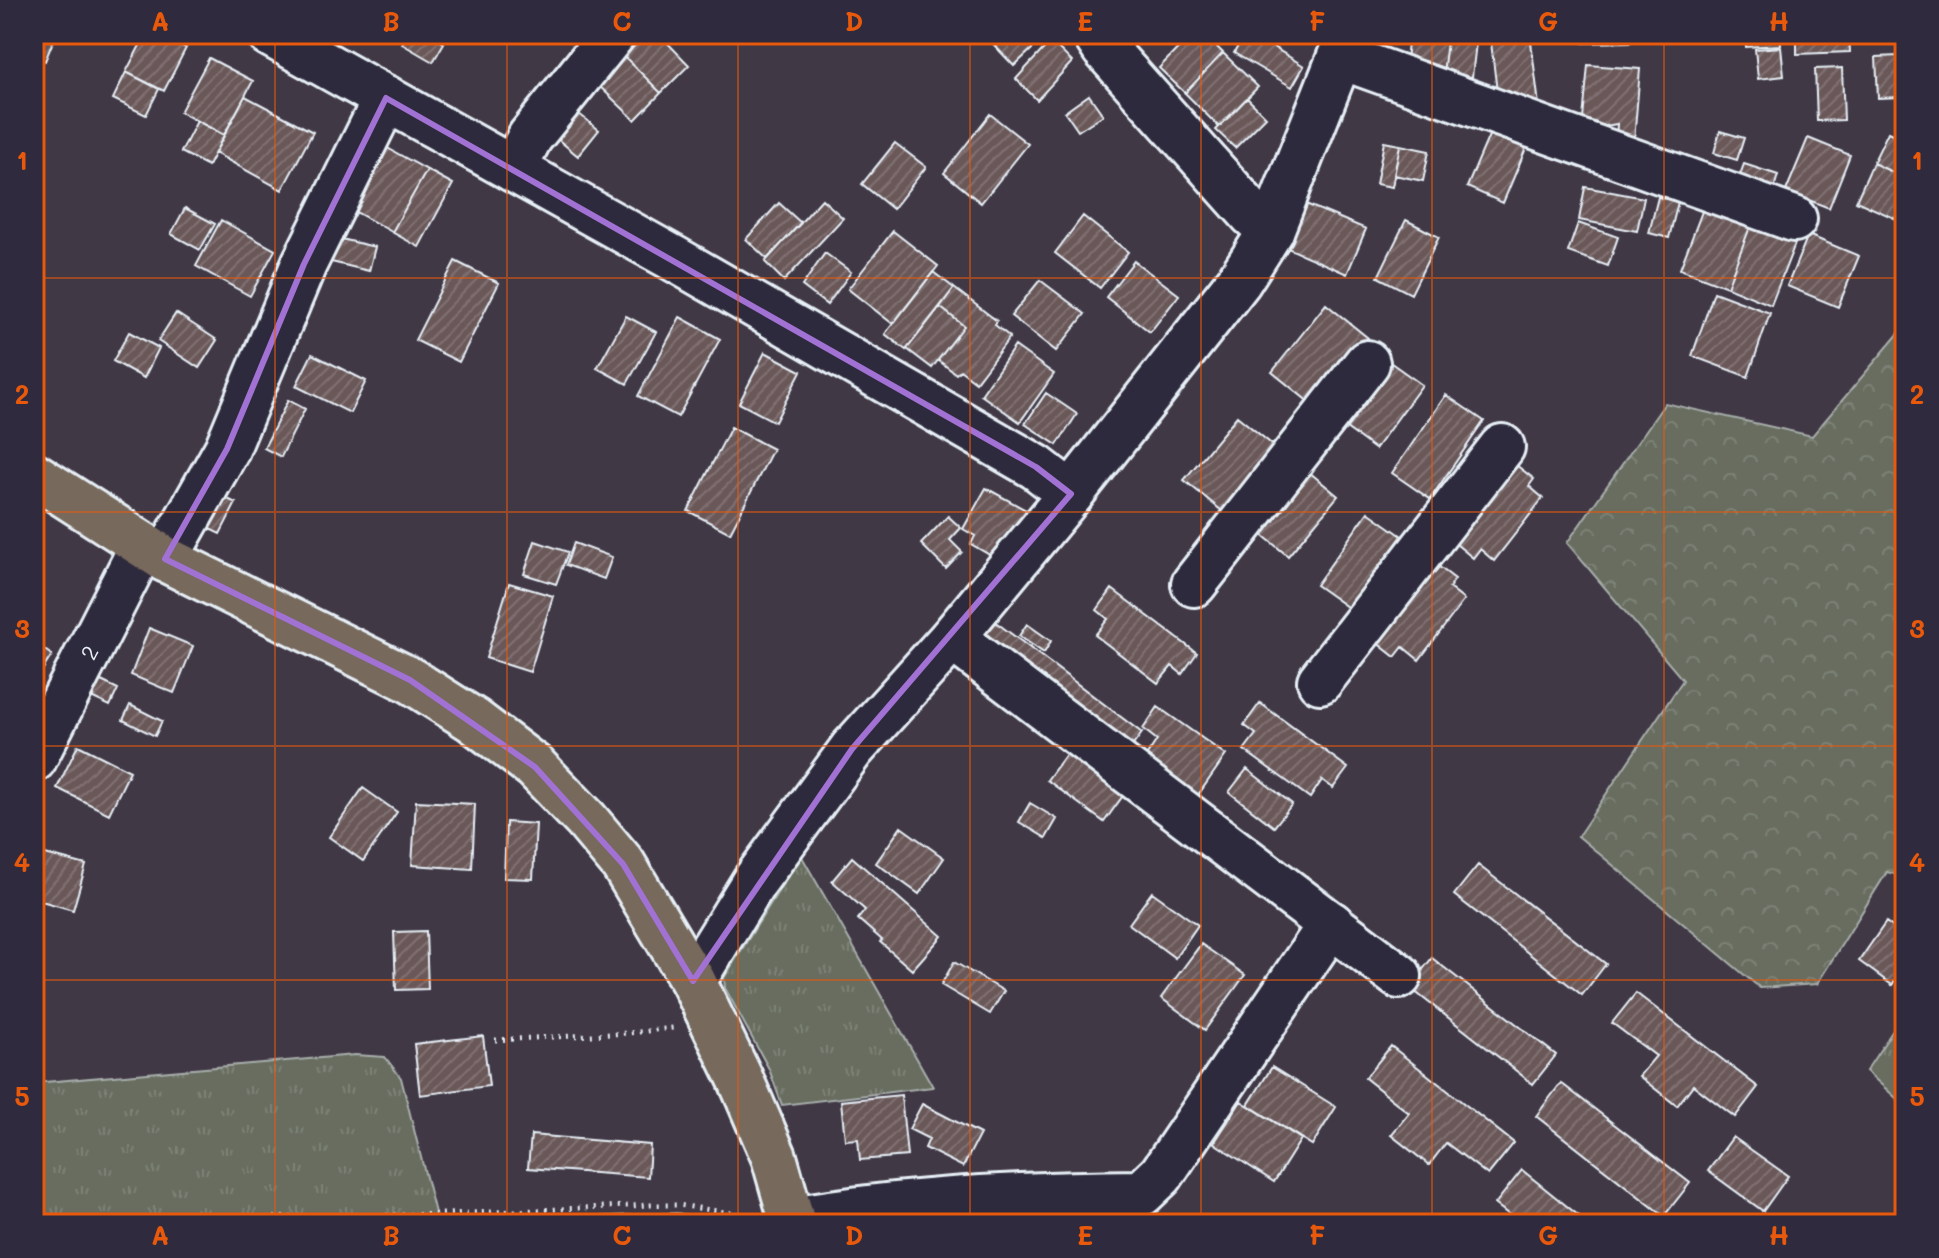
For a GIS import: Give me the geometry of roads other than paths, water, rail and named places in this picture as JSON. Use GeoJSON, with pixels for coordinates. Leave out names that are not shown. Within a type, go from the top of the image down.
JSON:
{"type":"FeatureCollection","features":[{"type":"Feature","properties":{"kind":"main road"},"geometry":{"type":"LineString","coordinates":[[34,475],[154,552],[410,680],[473,720],[535,767],[623,864],[701,998],[774,1157],[793,1222]]}},
{"type":"Feature","properties":{"kind":"street"},"geometry":{"type":"LineString","coordinates":[[513,169],[530,137],[613,34]]}},
{"type":"Feature","properties":{"kind":"street"},"geometry":{"type":"LineString","coordinates":[[1095,34],[1104,48],[1252,214],[1271,231]]}},
{"type":"Feature","properties":{"kind":"street"},"geometry":{"type":"LineString","coordinates":[[282,37],[1036,467],[1071,494]]}},
{"type":"Feature","properties":{"kind":"street"},"geometry":{"type":"LineString","coordinates":[[701,998],[754,882],[852,749],[952,638],[1071,494],[1239,281],[1271,231],[1346,46],[1794,219]]}},
{"type":"Feature","properties":{"kind":"street","name":"2"},"geometry":{"type":"LineString","coordinates":[[34,759],[154,552],[227,449],[304,264],[386,98]]}},
{"type":"Feature","properties":{"kind":"street"},"geometry":{"type":"LineString","coordinates":[[1194,584],[1367,363]]}},
{"type":"Feature","properties":{"kind":"street"},"geometry":{"type":"LineString","coordinates":[[1320,681],[1502,447]]}},
{"type":"Feature","properties":{"kind":"street"},"geometry":{"type":"LineString","coordinates":[[952,638],[1399,976]]}},
{"type":"Feature","properties":{"kind":"street"},"geometry":{"type":"LineString","coordinates":[[793,1222],[841,1211],[953,1199],[1142,1193],[1161,1175],[1331,924]]}}]}
